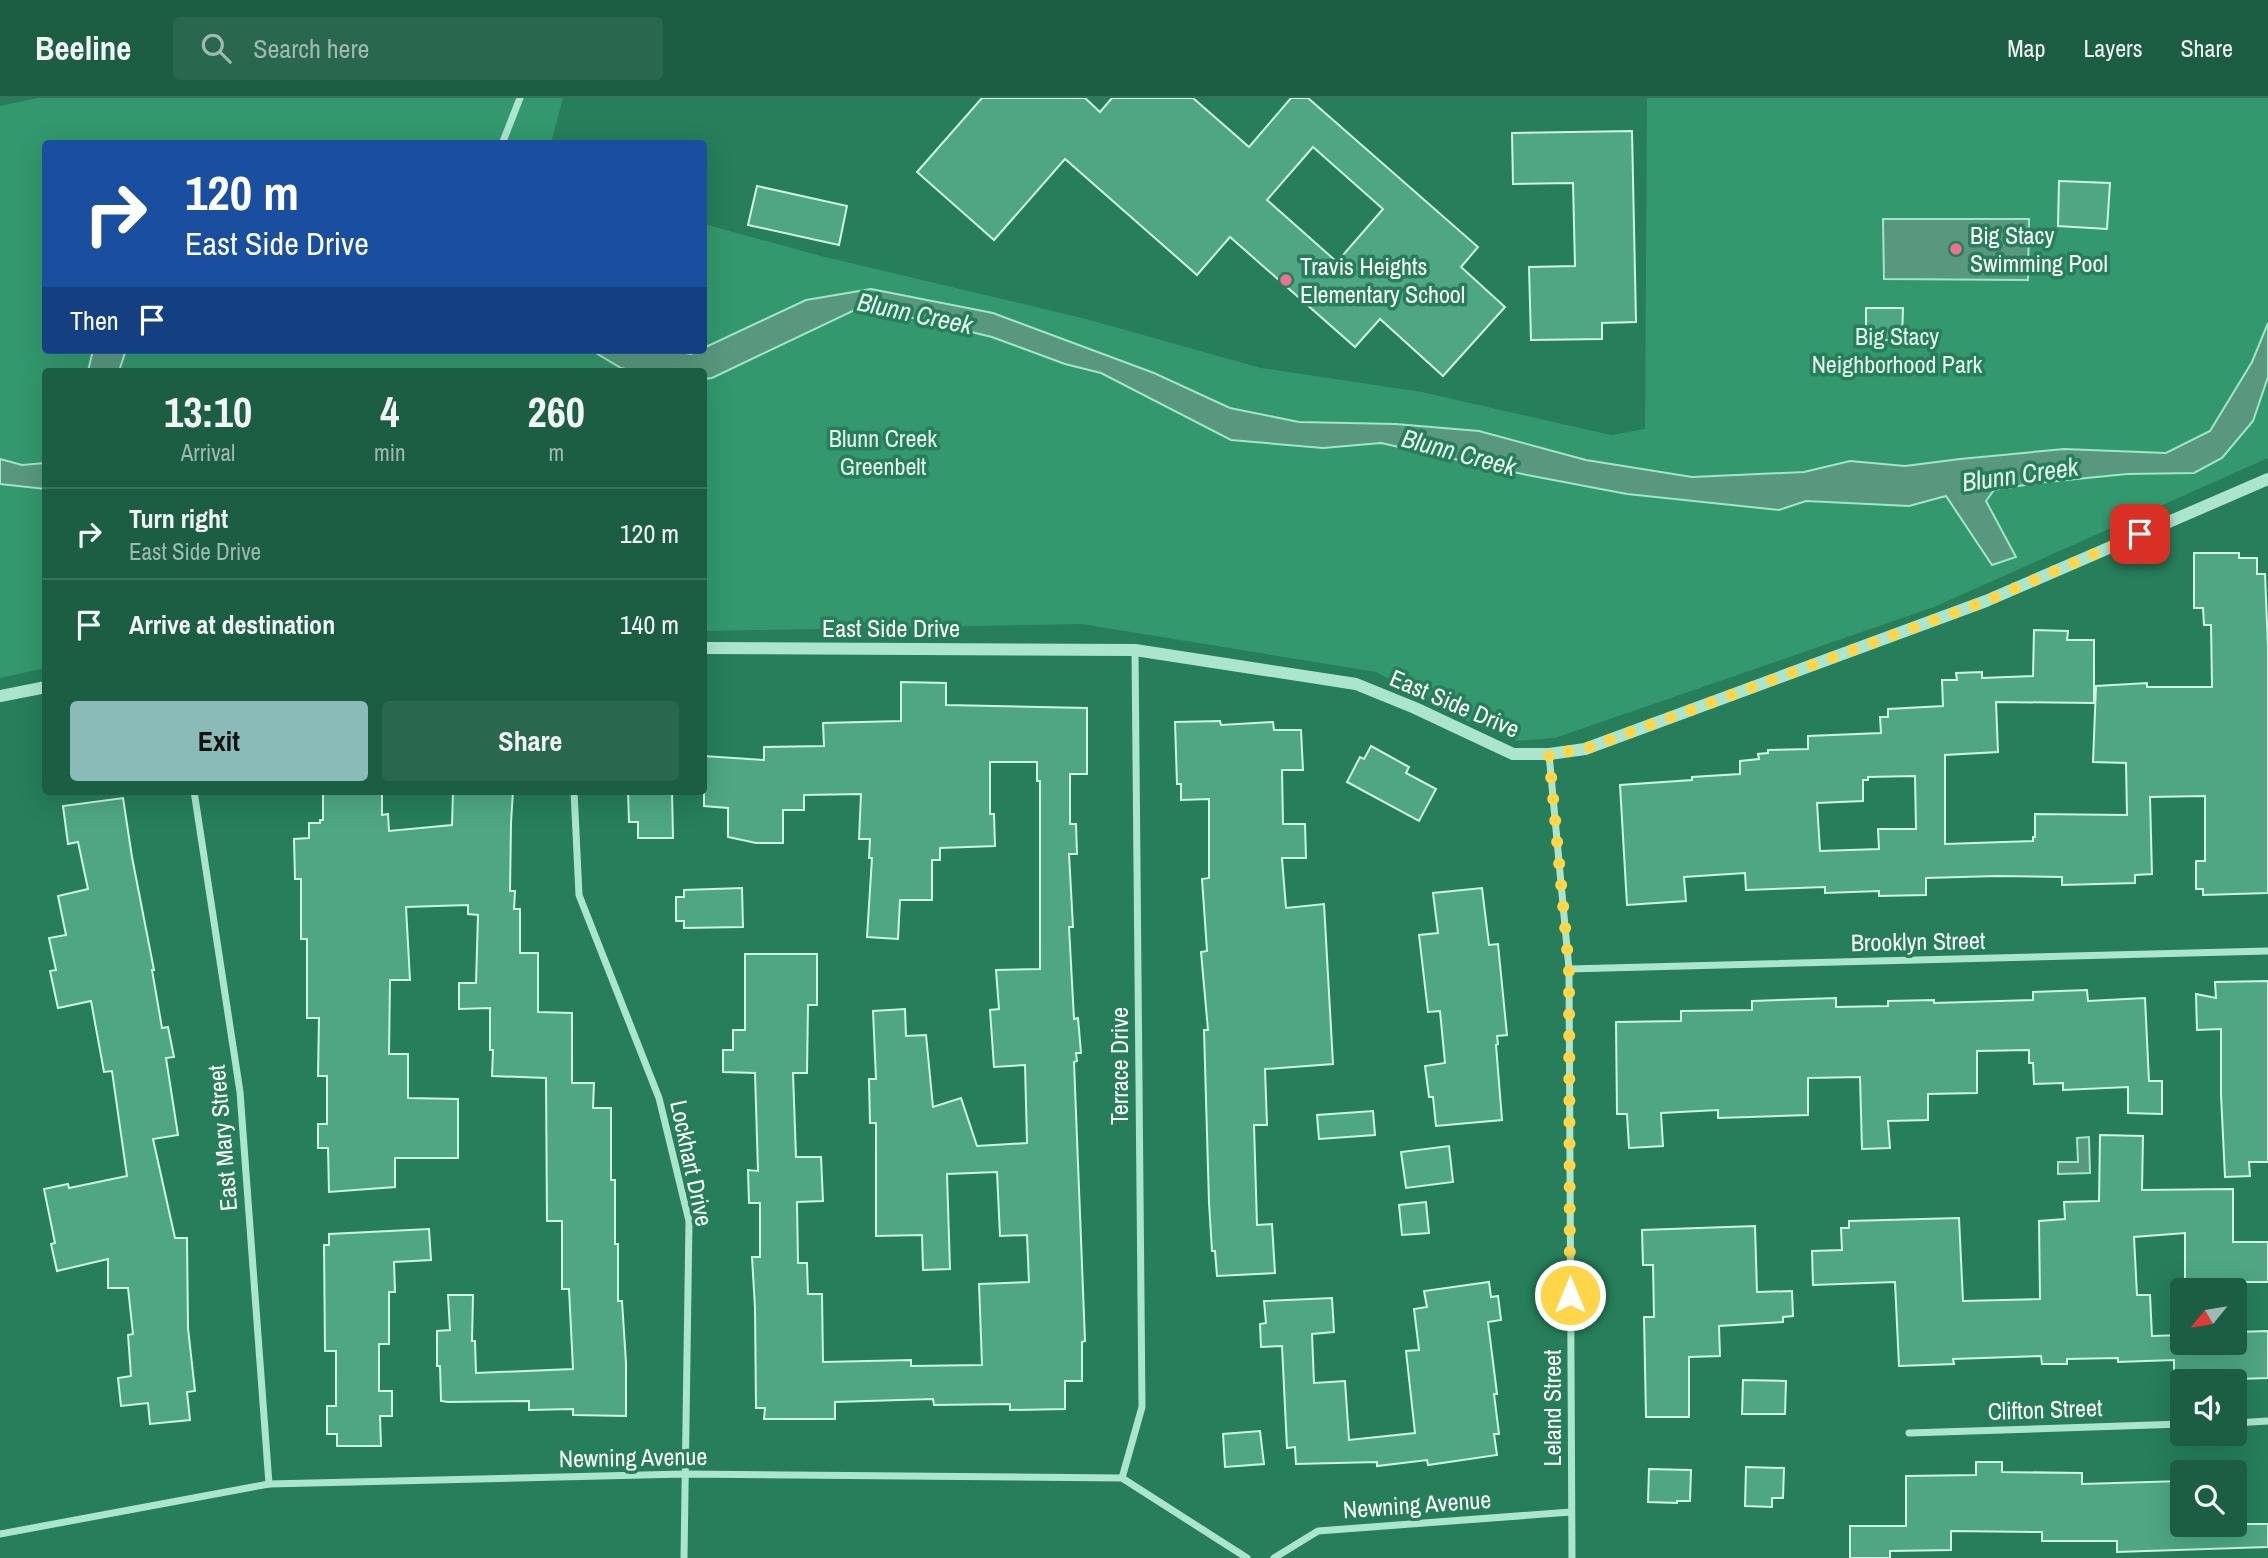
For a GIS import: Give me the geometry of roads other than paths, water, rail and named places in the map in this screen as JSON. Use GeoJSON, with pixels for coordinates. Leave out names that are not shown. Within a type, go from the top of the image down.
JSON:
{"type":"FeatureCollection","features":[{"type":"Feature","properties":{"kind":"street"},"geometry":{"type":"LineString","coordinates":[[504,140],[520,98]]}},
{"type":"Feature","properties":{"kind":"street","name":"East Side Drive"},"geometry":{"type":"LineString","coordinates":[[707,648],[1135,650],[1356,684],[1415,708],[1513,754],[1549,754],[1585,749],[1986,601],[2268,479]]}},
{"type":"Feature","properties":{"kind":"street","name":"Terrace Drive"},"geometry":{"type":"LineString","coordinates":[[1122,1478],[1142,1407],[1135,650]]}},
{"type":"Feature","properties":{"kind":"street"},"geometry":{"type":"LineString","coordinates":[[0,696],[42,688]]}},
{"type":"Feature","properties":{"kind":"street","name":"Leland Street"},"geometry":{"type":"LineString","coordinates":[[1549,754],[1569,969],[1572,1558]]}},
{"type":"Feature","properties":{"kind":"street","name":"East Mary Street"},"geometry":{"type":"LineString","coordinates":[[195,795],[240,1092],[269,1484]]}},
{"type":"Feature","properties":{"kind":"street","name":"Lockhart Drive"},"geometry":{"type":"LineString","coordinates":[[573,795],[579,895],[660,1098],[689,1221],[684,1558]]}},
{"type":"Feature","properties":{"kind":"street","name":"Brooklyn Street"},"geometry":{"type":"LineString","coordinates":[[1569,969],[2268,951]]}},
{"type":"Feature","properties":{"kind":"street"},"geometry":{"type":"LineString","coordinates":[[2247,1423],[2268,1422]]}},
{"type":"Feature","properties":{"kind":"street","name":"Clifton Street"},"geometry":{"type":"LineString","coordinates":[[1909,1433],[2170,1424]]}},
{"type":"Feature","properties":{"kind":"street","name":"Newning Avenue"},"geometry":{"type":"LineString","coordinates":[[0,1534],[269,1484],[684,1474],[1122,1478]]}},
{"type":"Feature","properties":{"kind":"street"},"geometry":{"type":"LineString","coordinates":[[1122,1478],[1247,1558]]}},
{"type":"Feature","properties":{"kind":"street","name":"Newning Avenue"},"geometry":{"type":"LineString","coordinates":[[1274,1558],[1318,1531],[1571,1512]]}},
{"type":"Feature","properties":{"kind":"water","name":"Big Stacy Swimming Pool"},"geometry":{"type":"Polygon","coordinates":[[[1883,219],[2029,219],[2028,280],[1884,279],[1883,219]]]}},
{"type":"Feature","properties":{"kind":"water","name":"Blunn Creek"},"geometry":{"type":"Polygon","coordinates":[[[871,289],[993,313],[1154,373],[1230,408],[1299,422],[1396,424],[1479,431],[1586,460],[1692,477],[1804,472],[1850,461],[1905,466],[2064,449],[2166,453],[2210,431],[2252,362],[2268,323],[2268,377],[2253,421],[2222,458],[2194,473],[2127,474],[1994,490],[1986,501],[2016,557],[1992,565],[1946,496],[1909,506],[1806,501],[1779,510],[1627,494],[1381,443],[1323,448],[1231,440],[1101,373],[1065,364],[992,337],[863,306],[712,378],[707,379],[707,368],[621,368],[598,354],[707,354],[707,346],[806,300],[871,289]]]}},
{"type":"Feature","properties":{"kind":"water"},"geometry":{"type":"Polygon","coordinates":[[[92,354],[125,354],[120,368],[89,368],[92,354]]]}},
{"type":"Feature","properties":{"kind":"water"},"geometry":{"type":"Polygon","coordinates":[[[0,459],[22,465],[42,463],[42,489],[0,484],[0,459]]]}},
{"type":"Feature","properties":{"kind":"water"},"geometry":{"type":"Polygon","coordinates":[[[2089,1137],[2090,1173],[2058,1174],[2058,1162],[2078,1162],[2077,1138],[2089,1137]]]}},
{"type":"Feature","properties":{"kind":"place","name":"Big Stacy Swimming Pool"},"geometry":{"type":"Point","coordinates":[1956,249]}},
{"type":"Feature","properties":{"kind":"place","name":"Travis Heights Elementary School"},"geometry":{"type":"Point","coordinates":[1286,280]}},
{"type":"Feature","properties":{"kind":"park label","name":"Big Stacy Neighborhood Park"},"geometry":{"type":"Point","coordinates":[1897,350]}},
{"type":"Feature","properties":{"kind":"park label","name":"Blunn Creek Greenbelt"},"geometry":{"type":"Point","coordinates":[883,452]}}]}
